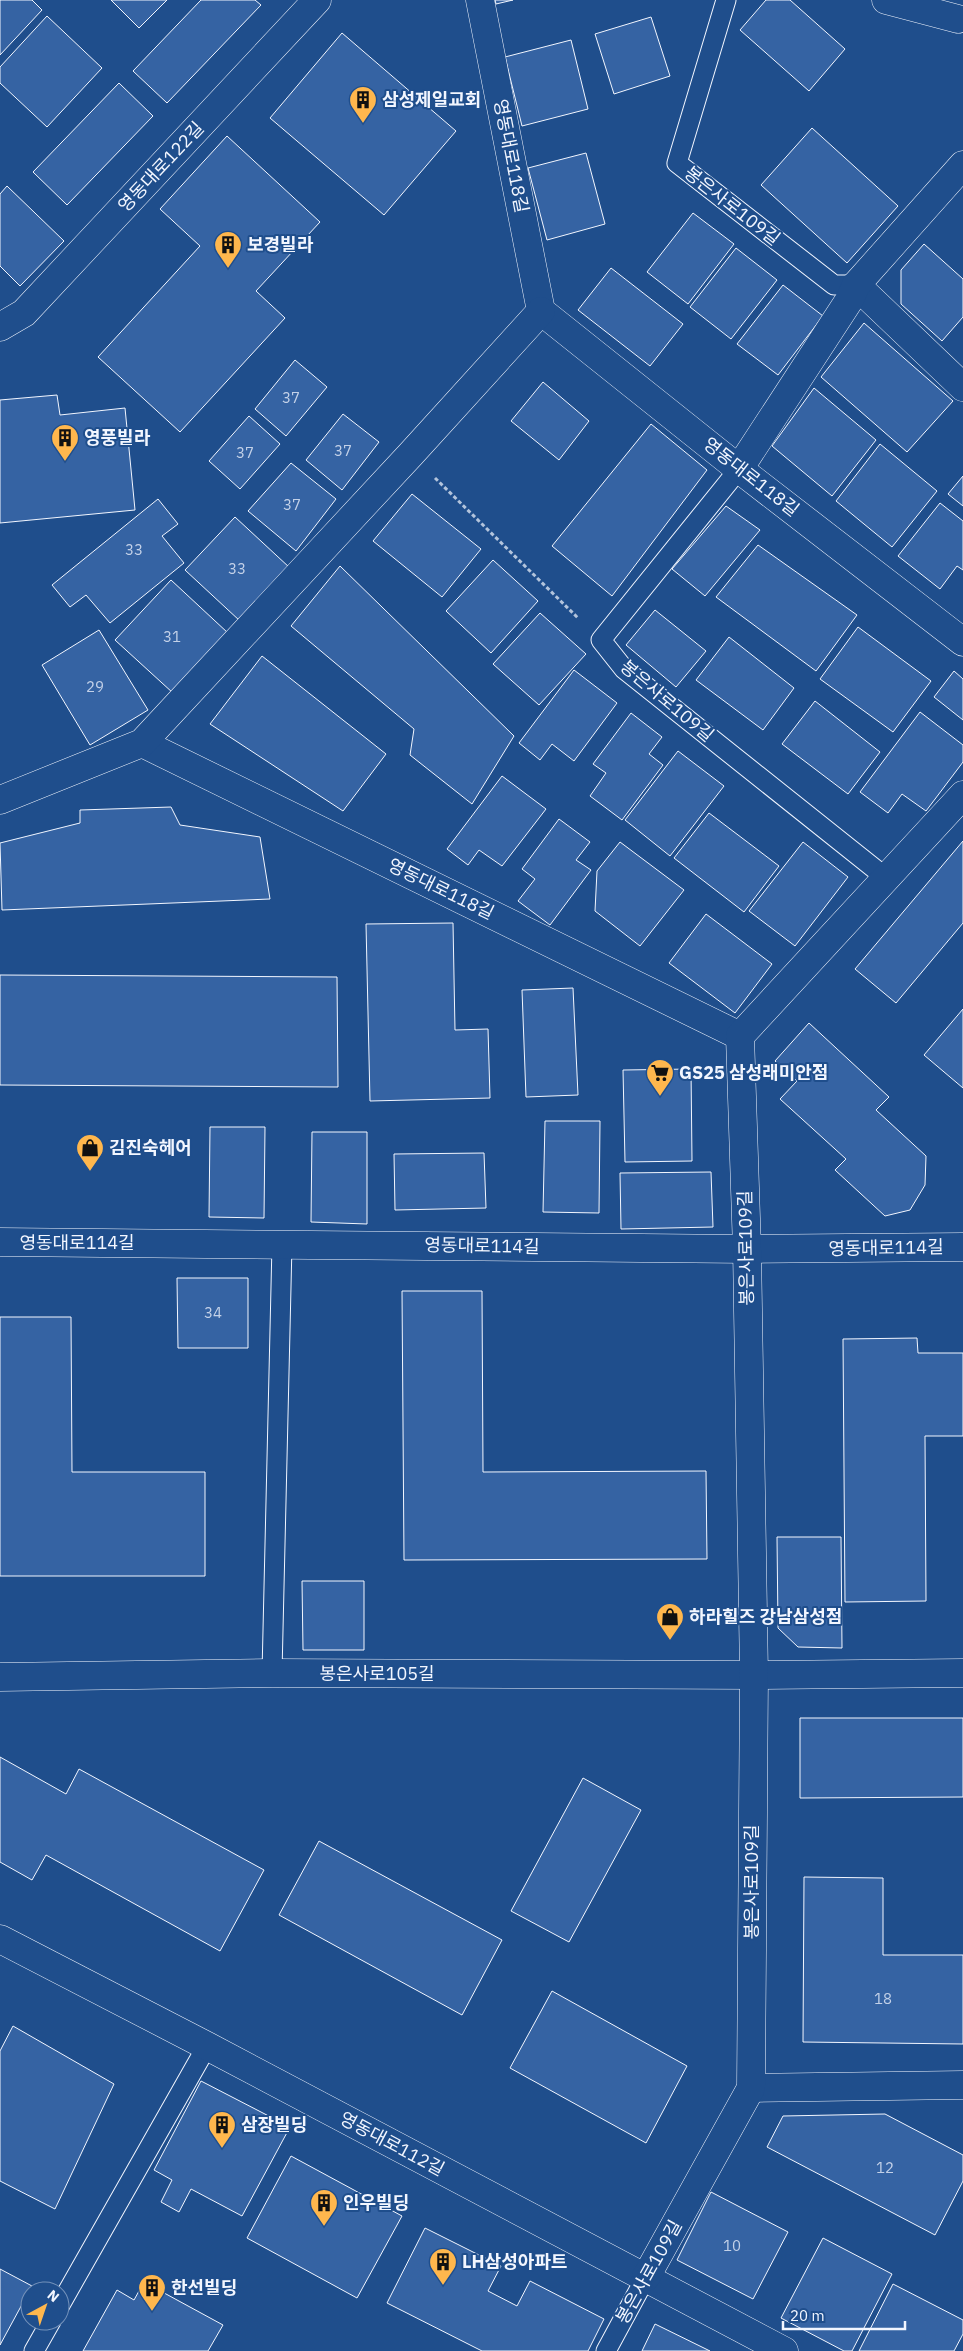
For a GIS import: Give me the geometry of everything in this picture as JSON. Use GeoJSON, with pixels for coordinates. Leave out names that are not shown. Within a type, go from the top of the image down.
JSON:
{"type":"FeatureCollection","features":[{"type":"Feature","properties":{"kind":"street","name":"영동대로122길"},"geometry":{"type":"LineString","coordinates":[[0,327],[24,313],[317,0]]}},
{"type":"Feature","properties":{"kind":"street","name":"영동대로118길"},"geometry":{"type":"LineString","coordinates":[[480,0],[541,311],[739,469],[963,642]]}},
{"type":"Feature","properties":{"kind":"street"},"geometry":{"type":"LineString","coordinates":[[886,0],[959,18]]}},
{"type":"Feature","properties":{"kind":"street"},"geometry":{"type":"LineString","coordinates":[[739,469],[850,299],[856,285],[963,165]]}},
{"type":"Feature","properties":{"kind":"street"},"geometry":{"type":"LineString","coordinates":[[856,285],[963,387]]}},
{"type":"Feature","properties":{"kind":"street"},"geometry":{"type":"LineString","coordinates":[[0,800],[142,743],[411,454],[541,311]]}},
{"type":"Feature","properties":{"kind":"street","name":"영동대로118길"},"geometry":{"type":"LineString","coordinates":[[142,743],[740,1036]]}},
{"type":"Feature","properties":{"kind":"street"},"geometry":{"type":"LineString","coordinates":[[740,1036],[885,877],[963,795]]}},
{"type":"Feature","properties":{"kind":"street","name":"봉은사로109길"},"geometry":{"type":"LineString","coordinates":[[646,2277],[751,2088],[754,1675],[747,1249],[740,1036]]}},
{"type":"Feature","properties":{"kind":"street","name":"영동대로114길"},"geometry":{"type":"LineString","coordinates":[[0,1242],[747,1249],[963,1247]]}},
{"type":"Feature","properties":{"kind":"street","name":"봉은사로105길"},"geometry":{"type":"LineString","coordinates":[[0,1676],[272,1673],[754,1675]]}},
{"type":"Feature","properties":{"kind":"street"},"geometry":{"type":"LineString","coordinates":[[754,1675],[963,1673]]}},
{"type":"Feature","properties":{"kind":"street","name":"영동대로112길"},"geometry":{"type":"LineString","coordinates":[[0,1939],[207,2046],[784,2351]]}},
{"type":"Feature","properties":{"kind":"street"},"geometry":{"type":"LineString","coordinates":[[751,2088],[963,2085]]}},
{"type":"Feature","properties":{"kind":"lane","name":"봉은사로109길"},"geometry":{"type":"LineString","coordinates":[[726,0],[677,163],[834,285],[856,285]]}},
{"type":"Feature","properties":{"kind":"lane"},"geometry":{"type":"LineString","coordinates":[[601,640],[739,469]]}},
{"type":"Feature","properties":{"kind":"lane","name":"봉은사로109길"},"geometry":{"type":"LineString","coordinates":[[601,640],[624,669],[885,877]]}},
{"type":"Feature","properties":{"kind":"lane"},"geometry":{"type":"LineString","coordinates":[[272,1673],[282,1244]]}},
{"type":"Feature","properties":{"kind":"lane"},"geometry":{"type":"LineString","coordinates":[[70,2287],[207,2046]]}},
{"type":"Feature","properties":{"kind":"lane","name":"봉은사로109길"},"geometry":{"type":"LineString","coordinates":[[606,2351],[646,2277]]}},
{"type":"Feature","properties":{"kind":"lane"},"geometry":{"type":"LineString","coordinates":[[34,2351],[45,2331]]}},
{"type":"Feature","properties":{"kind":"path"},"geometry":{"type":"LineString","coordinates":[[411,454],[601,640]]}},
{"type":"Feature","properties":{"kind":"building"},"geometry":{"type":"Polygon","coordinates":[[[0,0],[32,0],[42,10],[0,55],[0,0]]]}},
{"type":"Feature","properties":{"kind":"building"},"geometry":{"type":"Polygon","coordinates":[[[111,0],[167,0],[139,28],[111,0]]]}},
{"type":"Feature","properties":{"kind":"building"},"geometry":{"type":"Polygon","coordinates":[[[201,0],[255,0],[261,5],[167,103],[133,71],[201,0]]]}},
{"type":"Feature","properties":{"kind":"building"},"geometry":{"type":"Polygon","coordinates":[[[495,0],[513,0],[496,4],[495,0]]]}},
{"type":"Feature","properties":{"kind":"building"},"geometry":{"type":"Polygon","coordinates":[[[766,0],[790,0],[845,49],[809,91],[740,30],[766,0]]]}},
{"type":"Feature","properties":{"kind":"building"},"geometry":{"type":"Polygon","coordinates":[[[47,16],[102,68],[47,127],[0,83],[0,67],[47,16]]]}},
{"type":"Feature","properties":{"kind":"building"},"geometry":{"type":"Polygon","coordinates":[[[651,17],[670,76],[614,94],[595,34],[651,17]]]}},
{"type":"Feature","properties":{"kind":"building","name":"삼성제일교회"},"geometry":{"type":"Polygon","coordinates":[[[342,33],[456,131],[384,215],[270,118],[342,33]]]}},
{"type":"Feature","properties":{"kind":"building"},"geometry":{"type":"Polygon","coordinates":[[[571,40],[588,109],[522,126],[505,57],[571,40]]]}},
{"type":"Feature","properties":{"kind":"building"},"geometry":{"type":"Polygon","coordinates":[[[119,83],[153,116],[67,205],[33,172],[119,83]]]}},
{"type":"Feature","properties":{"kind":"building"},"geometry":{"type":"Polygon","coordinates":[[[812,128],[898,206],[847,263],[761,185],[812,128]]]}},
{"type":"Feature","properties":{"kind":"building","name":"보경빌라"},"geometry":{"type":"Polygon","coordinates":[[[227,136],[320,222],[256,291],[285,318],[180,432],[98,357],[200,246],[160,209],[227,136]]]}},
{"type":"Feature","properties":{"kind":"building"},"geometry":{"type":"Polygon","coordinates":[[[586,153],[605,224],[547,240],[528,168],[586,153]]]}},
{"type":"Feature","properties":{"kind":"building"},"geometry":{"type":"Polygon","coordinates":[[[7,186],[64,241],[20,286],[0,266],[0,194],[7,186]]]}},
{"type":"Feature","properties":{"kind":"building"},"geometry":{"type":"Polygon","coordinates":[[[693,213],[734,244],[688,304],[647,272],[693,213]]]}},
{"type":"Feature","properties":{"kind":"building"},"geometry":{"type":"Polygon","coordinates":[[[924,244],[963,279],[963,317],[942,341],[901,304],[901,270],[924,244]]]}},
{"type":"Feature","properties":{"kind":"building"},"geometry":{"type":"Polygon","coordinates":[[[736,248],[777,280],[731,339],[690,307],[736,248]]]}},
{"type":"Feature","properties":{"kind":"building"},"geometry":{"type":"Polygon","coordinates":[[[611,268],[683,324],[650,366],[578,310],[611,268]]]}},
{"type":"Feature","properties":{"kind":"building"},"geometry":{"type":"Polygon","coordinates":[[[783,285],[823,316],[778,375],[737,344],[783,285]]]}},
{"type":"Feature","properties":{"kind":"building"},"geometry":{"type":"Polygon","coordinates":[[[864,323],[953,401],[907,452],[821,377],[864,323]]]}},
{"type":"Feature","properties":{"kind":"building"},"geometry":{"type":"Polygon","coordinates":[[[295,360],[327,387],[286,436],[255,409],[295,360]]]}},
{"type":"Feature","properties":{"kind":"building"},"geometry":{"type":"Polygon","coordinates":[[[543,382],[589,421],[559,460],[511,421],[543,382]]]}},
{"type":"Feature","properties":{"kind":"building"},"geometry":{"type":"Polygon","coordinates":[[[814,388],[876,440],[832,496],[772,446],[814,388]]]}},
{"type":"Feature","properties":{"kind":"building","name":"영풍빌라"},"geometry":{"type":"Polygon","coordinates":[[[57,395],[60,415],[125,408],[135,510],[0,523],[0,400],[57,395]]]}},
{"type":"Feature","properties":{"kind":"building"},"geometry":{"type":"Polygon","coordinates":[[[343,414],[379,442],[342,490],[306,460],[343,414]]]}},
{"type":"Feature","properties":{"kind":"building"},"geometry":{"type":"Polygon","coordinates":[[[249,416],[280,444],[240,489],[209,461],[249,416]]]}},
{"type":"Feature","properties":{"kind":"building"},"geometry":{"type":"Polygon","coordinates":[[[651,424],[707,470],[612,596],[552,546],[651,424]]]}},
{"type":"Feature","properties":{"kind":"building"},"geometry":{"type":"Polygon","coordinates":[[[880,444],[937,491],[892,547],[836,501],[880,444]]]}},
{"type":"Feature","properties":{"kind":"building"},"geometry":{"type":"Polygon","coordinates":[[[291,463],[336,499],[296,551],[248,511],[291,463]]]}},
{"type":"Feature","properties":{"kind":"building"},"geometry":{"type":"Polygon","coordinates":[[[963,476],[963,506],[948,494],[963,476]]]}},
{"type":"Feature","properties":{"kind":"building"},"geometry":{"type":"Polygon","coordinates":[[[412,494],[481,549],[442,597],[373,541],[412,494]]]}},
{"type":"Feature","properties":{"kind":"building"},"geometry":{"type":"Polygon","coordinates":[[[158,499],[178,524],[162,536],[184,563],[110,623],[86,595],[70,607],[52,585],[158,499]]]}},
{"type":"Feature","properties":{"kind":"building"},"geometry":{"type":"Polygon","coordinates":[[[940,503],[963,521],[963,570],[957,566],[940,589],[898,556],[940,503]]]}},
{"type":"Feature","properties":{"kind":"building"},"geometry":{"type":"Polygon","coordinates":[[[726,506],[760,530],[705,596],[672,569],[726,506]]]}},
{"type":"Feature","properties":{"kind":"building"},"geometry":{"type":"Polygon","coordinates":[[[235,517],[290,568],[240,621],[185,570],[235,517]]]}},
{"type":"Feature","properties":{"kind":"building"},"geometry":{"type":"Polygon","coordinates":[[[758,545],[857,615],[816,671],[716,597],[758,545]]]}},
{"type":"Feature","properties":{"kind":"building"},"geometry":{"type":"Polygon","coordinates":[[[493,560],[538,601],[491,653],[446,611],[493,560]]]}},
{"type":"Feature","properties":{"kind":"building"},"geometry":{"type":"Polygon","coordinates":[[[340,566],[514,736],[472,804],[410,755],[414,729],[291,626],[340,566]]]}},
{"type":"Feature","properties":{"kind":"building"},"geometry":{"type":"Polygon","coordinates":[[[171,580],[228,633],[173,693],[115,640],[171,580]]]}},
{"type":"Feature","properties":{"kind":"building"},"geometry":{"type":"Polygon","coordinates":[[[655,610],[706,651],[676,687],[626,645],[655,610]]]}},
{"type":"Feature","properties":{"kind":"building"},"geometry":{"type":"Polygon","coordinates":[[[540,613],[586,654],[539,705],[493,664],[540,613]]]}},
{"type":"Feature","properties":{"kind":"building"},"geometry":{"type":"Polygon","coordinates":[[[858,627],[931,681],[893,732],[820,679],[858,627]]]}},
{"type":"Feature","properties":{"kind":"building"},"geometry":{"type":"Polygon","coordinates":[[[99,630],[148,710],[90,745],[42,665],[99,630]]]}},
{"type":"Feature","properties":{"kind":"building"},"geometry":{"type":"Polygon","coordinates":[[[729,637],[794,688],[763,730],[696,680],[729,637]]]}},
{"type":"Feature","properties":{"kind":"building"},"geometry":{"type":"Polygon","coordinates":[[[262,656],[386,754],[343,811],[210,724],[262,656]]]}},
{"type":"Feature","properties":{"kind":"building"},"geometry":{"type":"Polygon","coordinates":[[[574,670],[617,703],[574,761],[552,744],[540,760],[519,743],[574,670]]]}},
{"type":"Feature","properties":{"kind":"building"},"geometry":{"type":"Polygon","coordinates":[[[954,671],[963,679],[963,720],[934,697],[954,671]]]}},
{"type":"Feature","properties":{"kind":"building"},"geometry":{"type":"Polygon","coordinates":[[[815,701],[880,752],[848,794],[782,744],[815,701]]]}},
{"type":"Feature","properties":{"kind":"building"},"geometry":{"type":"Polygon","coordinates":[[[920,712],[963,745],[963,762],[926,811],[902,794],[888,813],[860,792],[920,712]]]}},
{"type":"Feature","properties":{"kind":"building"},"geometry":{"type":"Polygon","coordinates":[[[631,713],[662,737],[649,754],[663,765],[622,820],[590,796],[606,773],[593,764],[631,713]]]}},
{"type":"Feature","properties":{"kind":"building"},"geometry":{"type":"Polygon","coordinates":[[[678,751],[724,786],[670,856],[625,820],[678,751]]]}},
{"type":"Feature","properties":{"kind":"building"},"geometry":{"type":"Polygon","coordinates":[[[502,776],[546,809],[502,866],[479,850],[468,865],[447,849],[502,776]]]}},
{"type":"Feature","properties":{"kind":"building"},"geometry":{"type":"Polygon","coordinates":[[[171,807],[180,825],[260,837],[270,899],[2,910],[0,843],[80,823],[80,810],[171,807]]]}},
{"type":"Feature","properties":{"kind":"building"},"geometry":{"type":"Polygon","coordinates":[[[709,813],[779,866],[744,912],[674,858],[709,813]]]}},
{"type":"Feature","properties":{"kind":"building"},"geometry":{"type":"Polygon","coordinates":[[[559,819],[590,842],[576,860],[591,870],[550,925],[518,901],[535,879],[522,869],[559,819]]]}},
{"type":"Feature","properties":{"kind":"building"},"geometry":{"type":"Polygon","coordinates":[[[963,841],[963,923],[896,1003],[855,969],[963,841]]]}},
{"type":"Feature","properties":{"kind":"building"},"geometry":{"type":"Polygon","coordinates":[[[620,842],[684,890],[640,946],[595,911],[597,871],[620,842]]]}},
{"type":"Feature","properties":{"kind":"building"},"geometry":{"type":"Polygon","coordinates":[[[803,842],[848,877],[795,946],[749,911],[803,842]]]}},
{"type":"Feature","properties":{"kind":"building"},"geometry":{"type":"Polygon","coordinates":[[[706,914],[772,964],[735,1013],[669,963],[706,914]]]}},
{"type":"Feature","properties":{"kind":"building"},"geometry":{"type":"Polygon","coordinates":[[[453,923],[455,1030],[488,1029],[490,1098],[370,1101],[366,924],[453,923]]]}},
{"type":"Feature","properties":{"kind":"building"},"geometry":{"type":"Polygon","coordinates":[[[0,975],[337,977],[338,1087],[0,1085],[0,975]]]}},
{"type":"Feature","properties":{"kind":"building"},"geometry":{"type":"Polygon","coordinates":[[[573,988],[578,1095],[526,1097],[522,990],[573,988]]]}},
{"type":"Feature","properties":{"kind":"building"},"geometry":{"type":"Polygon","coordinates":[[[963,1009],[963,1088],[924,1055],[963,1009]]]}},
{"type":"Feature","properties":{"kind":"building"},"geometry":{"type":"Polygon","coordinates":[[[809,1023],[889,1097],[876,1110],[926,1156],[925,1185],[910,1210],[885,1216],[835,1170],[846,1159],[780,1099],[797,1081],[775,1061],[809,1023]]]}},
{"type":"Feature","properties":{"kind":"building"},"geometry":{"type":"Polygon","coordinates":[[[691,1069],[692,1161],[625,1162],[623,1070],[691,1069]]]}},
{"type":"Feature","properties":{"kind":"building"},"geometry":{"type":"Polygon","coordinates":[[[545,1121],[600,1121],[599,1213],[543,1212],[545,1121]]]}},
{"type":"Feature","properties":{"kind":"building"},"geometry":{"type":"Polygon","coordinates":[[[210,1127],[265,1127],[264,1218],[209,1217],[210,1127]]]}},
{"type":"Feature","properties":{"kind":"building"},"geometry":{"type":"Polygon","coordinates":[[[312,1132],[367,1132],[367,1224],[311,1222],[312,1132]]]}},
{"type":"Feature","properties":{"kind":"building"},"geometry":{"type":"Polygon","coordinates":[[[484,1153],[486,1208],[395,1210],[394,1154],[484,1153]]]}},
{"type":"Feature","properties":{"kind":"building"},"geometry":{"type":"Polygon","coordinates":[[[711,1172],[713,1227],[621,1229],[620,1173],[711,1172]]]}},
{"type":"Feature","properties":{"kind":"building"},"geometry":{"type":"Polygon","coordinates":[[[177,1278],[248,1278],[248,1348],[178,1348],[177,1278]]]}},
{"type":"Feature","properties":{"kind":"building"},"geometry":{"type":"Polygon","coordinates":[[[402,1291],[482,1291],[483,1472],[706,1471],[707,1559],[404,1560],[402,1291]]]}},
{"type":"Feature","properties":{"kind":"building"},"geometry":{"type":"Polygon","coordinates":[[[0,1317],[71,1317],[72,1472],[205,1472],[205,1576],[0,1576],[0,1317]]]}},
{"type":"Feature","properties":{"kind":"building"},"geometry":{"type":"Polygon","coordinates":[[[917,1338],[918,1353],[963,1353],[963,1436],[925,1436],[926,1601],[845,1602],[843,1339],[917,1338]]]}},
{"type":"Feature","properties":{"kind":"building"},"geometry":{"type":"Polygon","coordinates":[[[777,1537],[841,1537],[842,1648],[798,1647],[778,1628],[777,1537]]]}},
{"type":"Feature","properties":{"kind":"building"},"geometry":{"type":"Polygon","coordinates":[[[302,1581],[364,1581],[364,1650],[303,1650],[302,1581]]]}},
{"type":"Feature","properties":{"kind":"building"},"geometry":{"type":"Polygon","coordinates":[[[800,1718],[963,1718],[963,1797],[800,1798],[800,1718]]]}},
{"type":"Feature","properties":{"kind":"building"},"geometry":{"type":"Polygon","coordinates":[[[0,1757],[66,1794],[79,1769],[264,1870],[220,1951],[46,1855],[32,1880],[0,1862],[0,1757]]]}},
{"type":"Feature","properties":{"kind":"building"},"geometry":{"type":"Polygon","coordinates":[[[583,1778],[641,1810],[569,1942],[511,1911],[583,1778]]]}},
{"type":"Feature","properties":{"kind":"building"},"geometry":{"type":"Polygon","coordinates":[[[319,1841],[502,1940],[462,2015],[279,1915],[319,1841]]]}},
{"type":"Feature","properties":{"kind":"building"},"geometry":{"type":"Polygon","coordinates":[[[804,1877],[883,1878],[883,1955],[963,1955],[963,2044],[803,2042],[804,1877]]]}},
{"type":"Feature","properties":{"kind":"building"},"geometry":{"type":"Polygon","coordinates":[[[552,1991],[687,2066],[646,2143],[510,2068],[552,1991]]]}},
{"type":"Feature","properties":{"kind":"building"},"geometry":{"type":"Polygon","coordinates":[[[13,2026],[114,2084],[55,2209],[0,2181],[0,2051],[13,2026]]]}},
{"type":"Feature","properties":{"kind":"building","name":"삼장빌딩"},"geometry":{"type":"Polygon","coordinates":[[[201,2081],[290,2127],[242,2216],[191,2189],[179,2212],[161,2202],[172,2180],[154,2170],[201,2081]]]}},
{"type":"Feature","properties":{"kind":"building"},"geometry":{"type":"Polygon","coordinates":[[[885,2114],[963,2155],[963,2181],[935,2235],[767,2147],[783,2116],[885,2114]]]}},
{"type":"Feature","properties":{"kind":"building","name":"인우빌딩"},"geometry":{"type":"Polygon","coordinates":[[[291,2156],[402,2216],[357,2298],[247,2238],[291,2156]]]}},
{"type":"Feature","properties":{"kind":"building"},"geometry":{"type":"Polygon","coordinates":[[[711,2192],[788,2232],[753,2299],[677,2260],[711,2192]]]}},
{"type":"Feature","properties":{"kind":"building","name":"LH삼성아파트"},"geometry":{"type":"Polygon","coordinates":[[[425,2228],[501,2266],[488,2291],[517,2306],[530,2281],[604,2319],[588,2351],[482,2351],[387,2303],[425,2228]]]}},
{"type":"Feature","properties":{"kind":"building"},"geometry":{"type":"Polygon","coordinates":[[[823,2238],[892,2274],[852,2351],[844,2351],[781,2318],[823,2238]]]}},
{"type":"Feature","properties":{"kind":"building"},"geometry":{"type":"Polygon","coordinates":[[[0,2269],[23,2281],[20,2281],[20,2308],[0,2345],[0,2269]]]}},
{"type":"Feature","properties":{"kind":"building","name":"한선빌딩"},"geometry":{"type":"Polygon","coordinates":[[[144,2282],[223,2325],[208,2351],[83,2351],[117,2290],[134,2300],[144,2282]]]}},
{"type":"Feature","properties":{"kind":"building"},"geometry":{"type":"Polygon","coordinates":[[[893,2284],[963,2320],[963,2334],[954,2351],[859,2351],[893,2284]]]}},
{"type":"Feature","properties":{"kind":"building"},"geometry":{"type":"Polygon","coordinates":[[[655,2324],[710,2351],[642,2351],[655,2324]]]}},
{"type":"Feature","properties":{"kind":"place","name":"삼성제일교회"},"geometry":{"type":"Point","coordinates":[363,124]}},
{"type":"Feature","properties":{"kind":"place","name":"보경빌라"},"geometry":{"type":"Point","coordinates":[228,269]}},
{"type":"Feature","properties":{"kind":"place","name":"영풍빌라"},"geometry":{"type":"Point","coordinates":[65,462]}},
{"type":"Feature","properties":{"kind":"place","name":"GS25 삼성래미안점"},"geometry":{"type":"Point","coordinates":[660,1097]}},
{"type":"Feature","properties":{"kind":"place","name":"김진숙헤어"},"geometry":{"type":"Point","coordinates":[90,1172]}},
{"type":"Feature","properties":{"kind":"place","name":"하라힐즈 강남삼성점"},"geometry":{"type":"Point","coordinates":[670,1641]}},
{"type":"Feature","properties":{"kind":"place","name":"삼장빌딩"},"geometry":{"type":"Point","coordinates":[222,2149]}},
{"type":"Feature","properties":{"kind":"place","name":"인우빌딩"},"geometry":{"type":"Point","coordinates":[324,2227]}},
{"type":"Feature","properties":{"kind":"place","name":"LH삼성아파트"},"geometry":{"type":"Point","coordinates":[443,2286]}},
{"type":"Feature","properties":{"kind":"place","name":"한선빌딩"},"geometry":{"type":"Point","coordinates":[152,2312]}}]}
